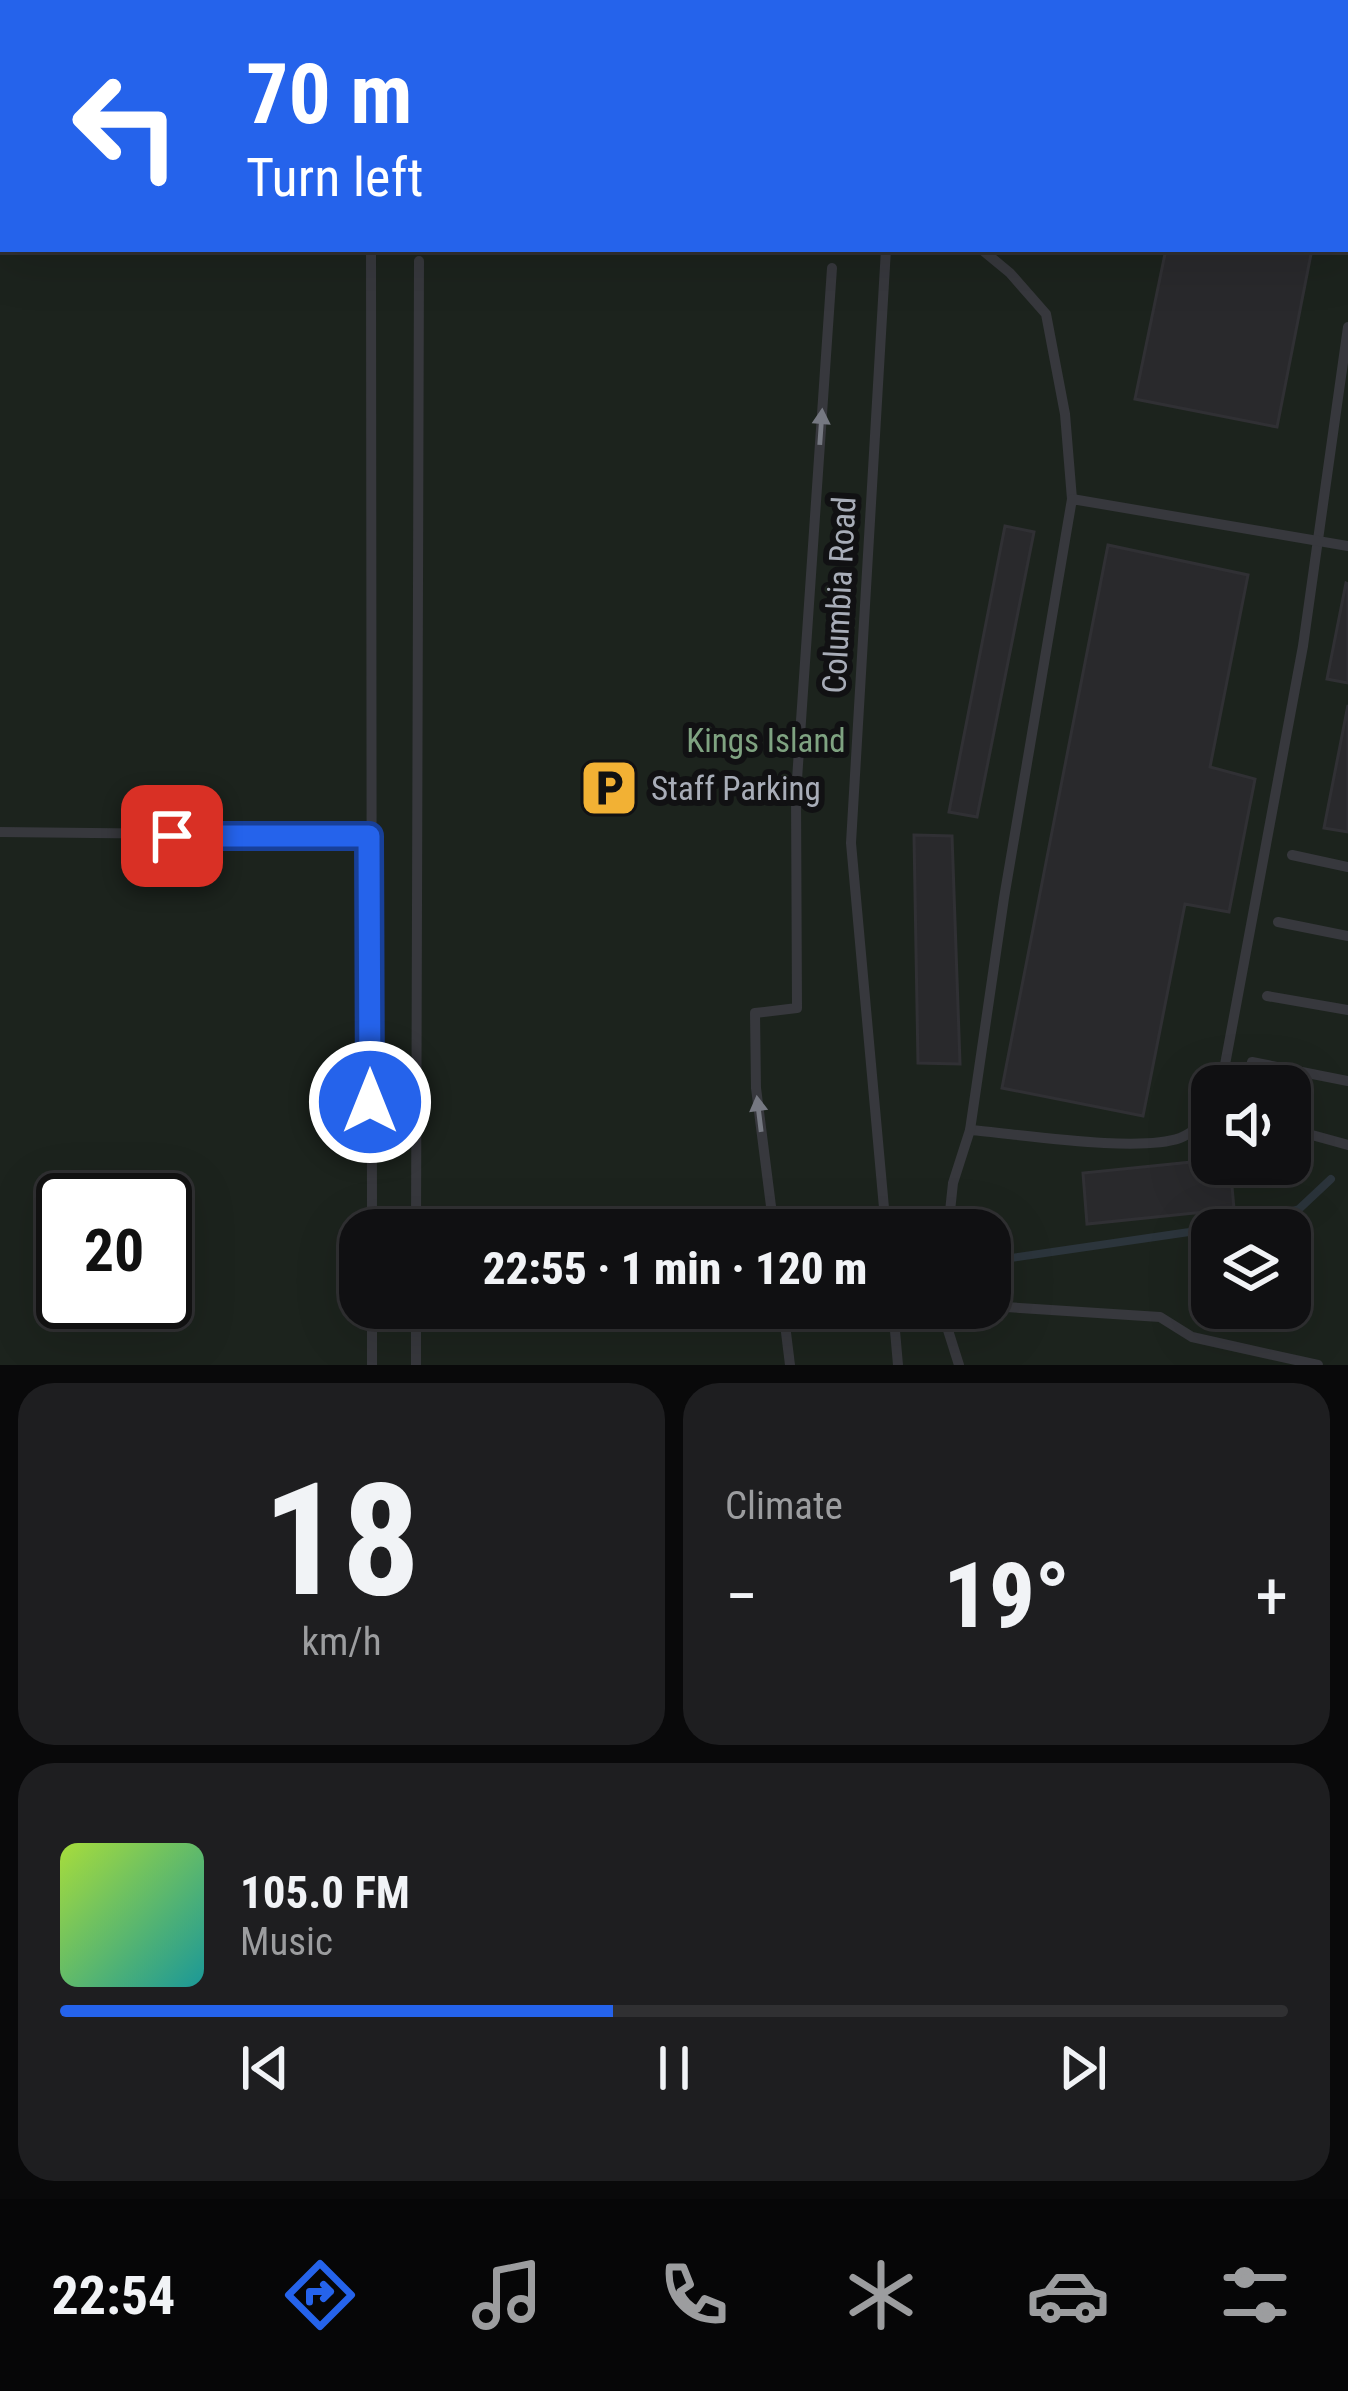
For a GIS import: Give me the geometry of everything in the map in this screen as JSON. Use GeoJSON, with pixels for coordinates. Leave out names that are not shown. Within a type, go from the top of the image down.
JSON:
{"type":"FeatureCollection","features":[{"type":"Feature","properties":{"kind":"lane"},"geometry":{"type":"LineString","coordinates":[[371,252],[372,1209]]}},
{"type":"Feature","properties":{"kind":"lane","name":"Columbia Road"},"geometry":{"type":"LineString","coordinates":[[884,1209],[850,843],[886,252]]}},
{"type":"Feature","properties":{"kind":"lane"},"geometry":{"type":"LineString","coordinates":[[950,1209],[953,1183],[970,1130],[1072,499],[1065,414],[1046,314],[985,252]]}},
{"type":"Feature","properties":{"kind":"lane"},"geometry":{"type":"LineString","coordinates":[[416,1209],[418,261]]}},
{"type":"Feature","properties":{"kind":"lane"},"geometry":{"type":"LineString","coordinates":[[771,1209],[756,1088],[755,1013],[797,1008],[796,794],[832,268]]}},
{"type":"Feature","properties":{"kind":"lane"},"geometry":{"type":"LineString","coordinates":[[1225,1065],[1267,848],[1348,327]]}},
{"type":"Feature","properties":{"kind":"lane"},"geometry":{"type":"LineString","coordinates":[[1072,499],[1348,546]]}},
{"type":"Feature","properties":{"kind":"lane"},"geometry":{"type":"LineString","coordinates":[[0,832],[369,836]]}},
{"type":"Feature","properties":{"kind":"lane"},"geometry":{"type":"LineString","coordinates":[[1292,855],[1348,867]]}},
{"type":"Feature","properties":{"kind":"lane"},"geometry":{"type":"LineString","coordinates":[[1278,922],[1348,936]]}},
{"type":"Feature","properties":{"kind":"lane"},"geometry":{"type":"LineString","coordinates":[[1267,996],[1348,1010]]}},
{"type":"Feature","properties":{"kind":"lane"},"geometry":{"type":"LineString","coordinates":[[1252,1062],[1348,1081]]}},
{"type":"Feature","properties":{"kind":"lane"},"geometry":{"type":"LineString","coordinates":[[970,1130],[1106,1142],[1181,1138],[1191,1131]]}},
{"type":"Feature","properties":{"kind":"lane"},"geometry":{"type":"LineString","coordinates":[[1311,1133],[1348,1145]]}},
{"type":"Feature","properties":{"kind":"lane"},"geometry":{"type":"LineString","coordinates":[[1011,1307],[1160,1316],[1192,1337],[1318,1365]]}},
{"type":"Feature","properties":{"kind":"lane"},"geometry":{"type":"LineString","coordinates":[[372,1329],[372,1365]]}},
{"type":"Feature","properties":{"kind":"lane"},"geometry":{"type":"LineString","coordinates":[[416,1329],[416,1365]]}},
{"type":"Feature","properties":{"kind":"lane"},"geometry":{"type":"LineString","coordinates":[[786,1329],[790,1365]]}},
{"type":"Feature","properties":{"kind":"lane"},"geometry":{"type":"LineString","coordinates":[[895,1329],[898,1365]]}},
{"type":"Feature","properties":{"kind":"lane"},"geometry":{"type":"LineString","coordinates":[[948,1329],[959,1365]]}},
{"type":"Feature","properties":{"kind":"green space","name":"Kings Island"},"geometry":{"type":"Polygon","coordinates":[[[0,252],[1348,252],[1348,1365],[0,1365],[0,252]]]}},
{"type":"Feature","properties":{"kind":"building"},"geometry":{"type":"Polygon","coordinates":[[[1165,252],[1311,252],[1277,427],[1135,399],[1165,252]]]}},
{"type":"Feature","properties":{"kind":"building"},"geometry":{"type":"Polygon","coordinates":[[[1005,526],[1034,532],[977,817],[949,812],[1005,526]]]}},
{"type":"Feature","properties":{"kind":"building"},"geometry":{"type":"Polygon","coordinates":[[[1108,545],[1248,575],[1210,767],[1255,779],[1229,912],[1185,904],[1143,1116],[1002,1088],[1108,545]]]}},
{"type":"Feature","properties":{"kind":"building"},"geometry":{"type":"Polygon","coordinates":[[[1348,584],[1348,683],[1327,679],[1348,584]]]}},
{"type":"Feature","properties":{"kind":"building"},"geometry":{"type":"Polygon","coordinates":[[[1348,705],[1348,832],[1324,828],[1348,705]]]}},
{"type":"Feature","properties":{"kind":"building"},"geometry":{"type":"Polygon","coordinates":[[[914,835],[952,836],[960,1064],[918,1063],[914,835]]]}},
{"type":"Feature","properties":{"kind":"building"},"geometry":{"type":"Polygon","coordinates":[[[1191,1162],[1191,1185],[1232,1185],[1234,1209],[1191,1209],[1191,1213],[1087,1224],[1083,1173],[1191,1162]]]}},
{"type":"Feature","properties":{"kind":"waterway"},"geometry":{"type":"LineString","coordinates":[[1011,1258],[1251,1223],[1299,1209],[1331,1179]]}},
{"type":"Feature","properties":{"kind":"place","name":"Staff Parking"},"geometry":{"type":"Point","coordinates":[609,788]}},
{"type":"Feature","properties":{"kind":"route"},"geometry":{"type":"LineString","coordinates":[[172,836],[369,836],[370,1102]]}}]}
